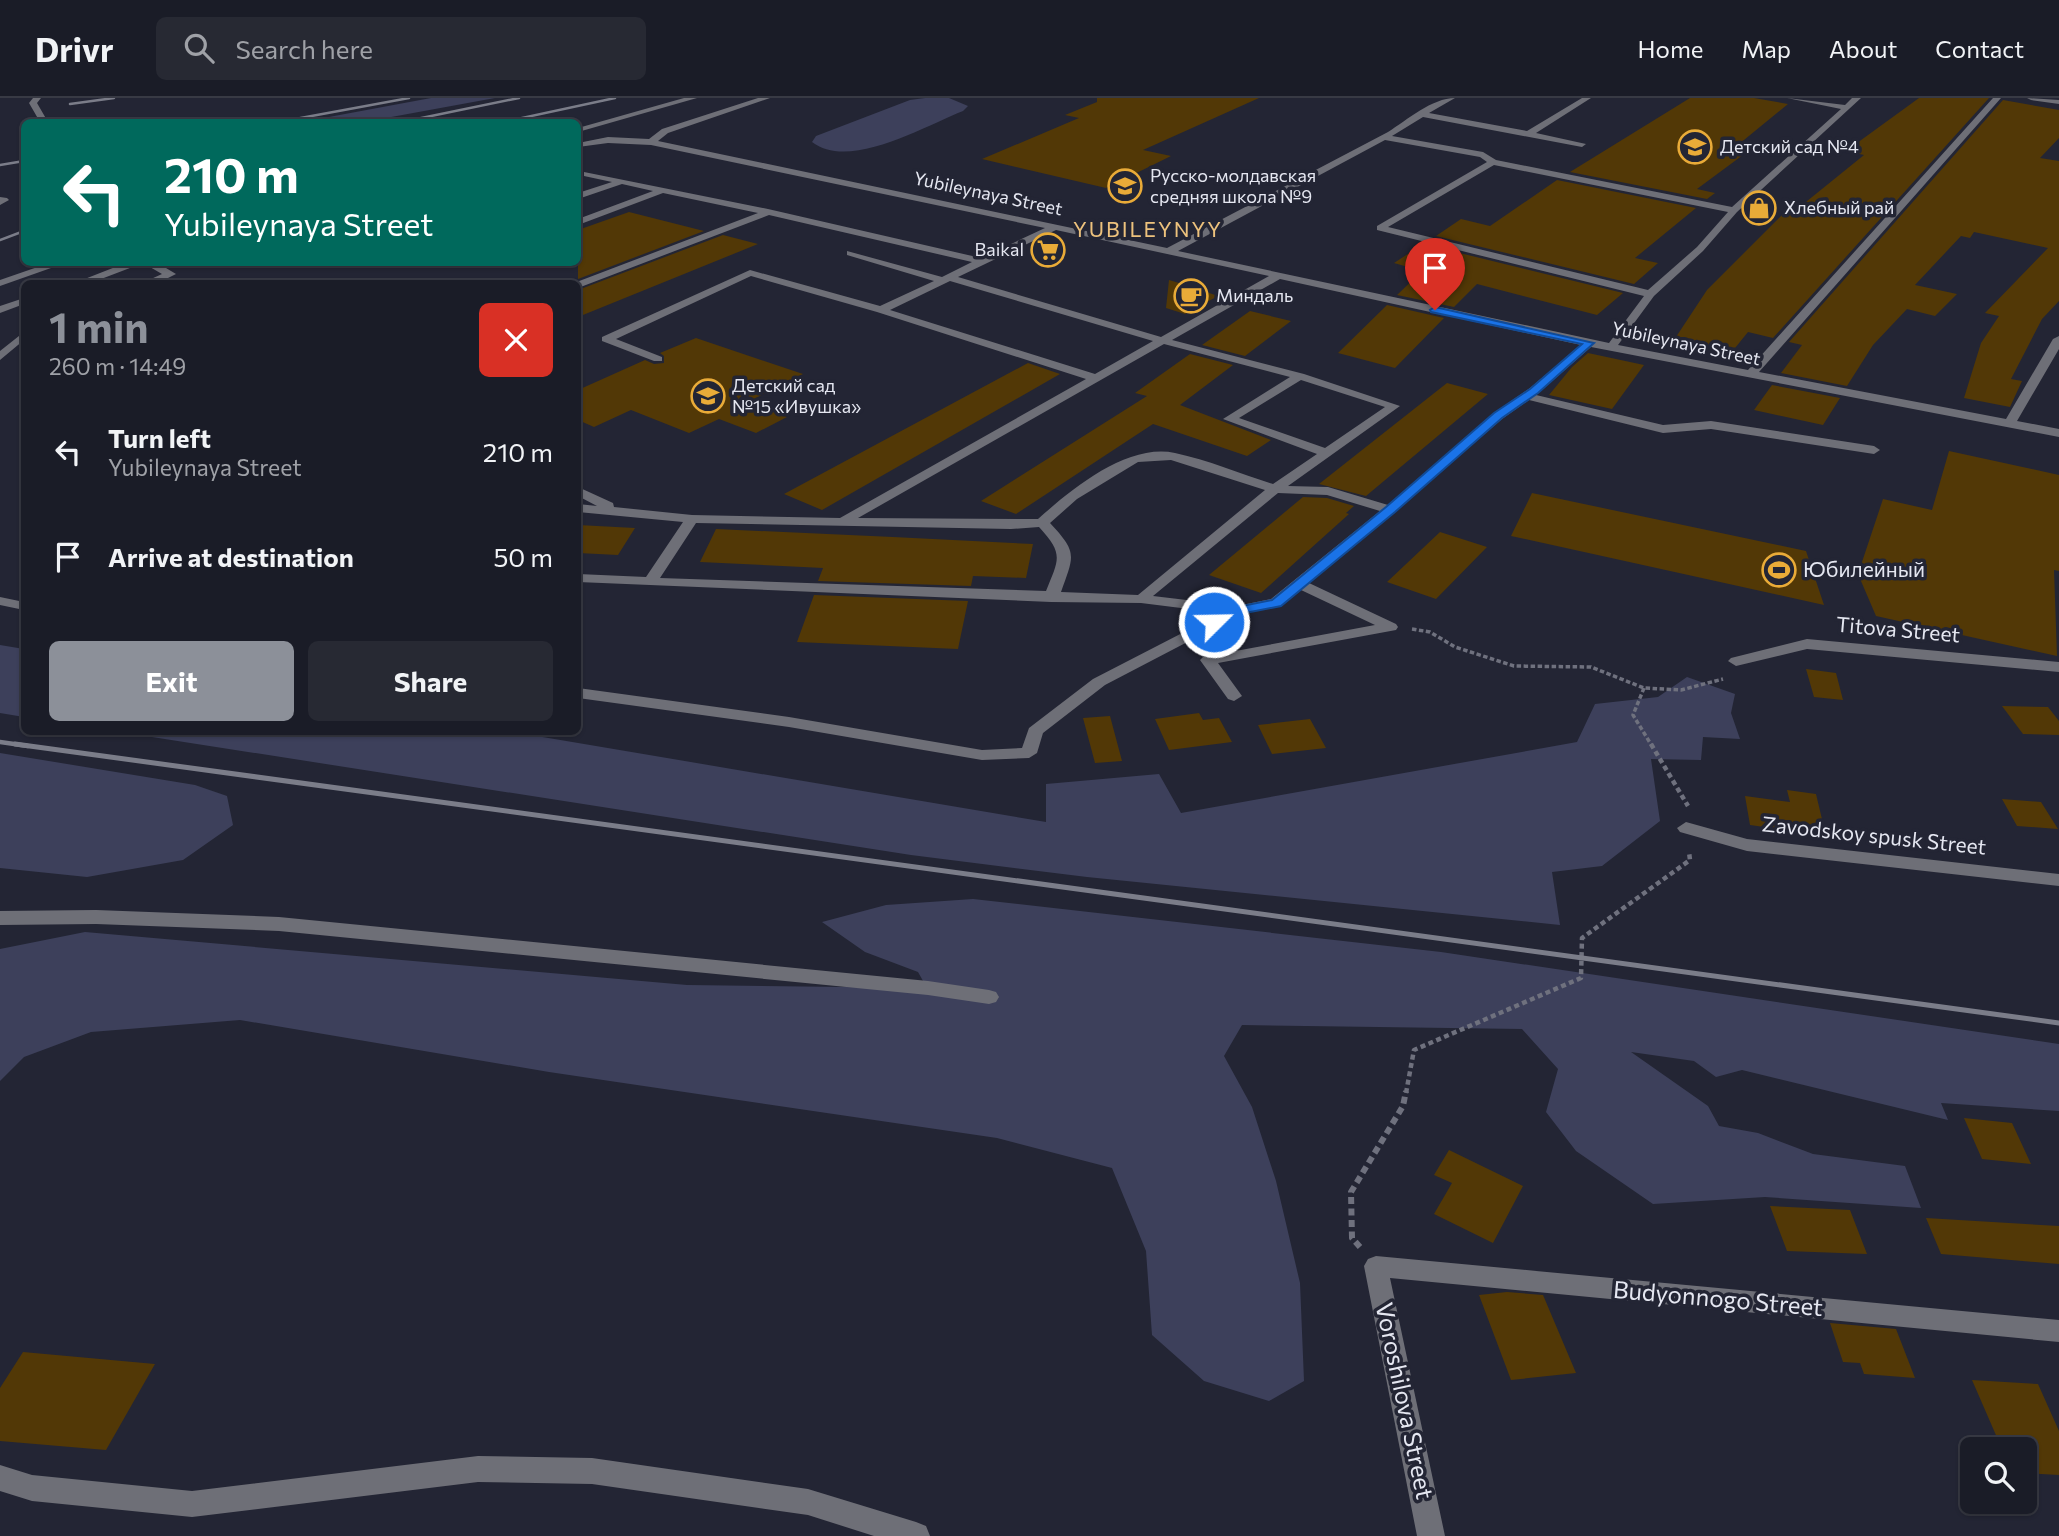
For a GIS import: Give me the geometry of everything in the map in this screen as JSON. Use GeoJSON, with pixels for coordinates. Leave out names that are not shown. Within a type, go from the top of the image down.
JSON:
{"type":"FeatureCollection","features":[{"type":"Feature","properties":{"kind":"street"},"geometry":{"type":"LineString","coordinates":[[37,98],[33,103],[42,119]]}},
{"type":"Feature","properties":{"kind":"street"},"geometry":{"type":"LineString","coordinates":[[581,129],[693,98]]}},
{"type":"Feature","properties":{"kind":"street"},"geometry":{"type":"LineString","coordinates":[[651,142],[666,131],[766,98]]}},
{"type":"Feature","properties":{"kind":"street"},"geometry":{"type":"LineString","coordinates":[[1170,251],[1451,98]]}},
{"type":"Feature","properties":{"kind":"street"},"geometry":{"type":"LineString","coordinates":[[1529,134],[1587,98]]}},
{"type":"Feature","properties":{"kind":"street"},"geometry":{"type":"LineString","coordinates":[[1791,98],[1845,107]]}},
{"type":"Feature","properties":{"kind":"street"},"geometry":{"type":"LineString","coordinates":[[1613,345],[1650,294],[1700,249],[1734,210],[1857,98]]}},
{"type":"Feature","properties":{"kind":"street"},"geometry":{"type":"LineString","coordinates":[[1750,375],[1997,98]]}},
{"type":"Feature","properties":{"kind":"street"},"geometry":{"type":"LineString","coordinates":[[2031,98],[2059,102]]}},
{"type":"Feature","properties":{"kind":"street"},"geometry":{"type":"LineString","coordinates":[[1419,114],[1582,144]]}},
{"type":"Feature","properties":{"kind":"street"},"geometry":{"type":"LineString","coordinates":[[1385,136],[1483,155],[1493,162],[1734,210]]}},
{"type":"Feature","properties":{"kind":"street","name":"Yubileynaya Street"},"geometry":{"type":"LineString","coordinates":[[581,144],[608,139],[651,142],[1170,251],[1589,343],[1613,345],[1750,375],[2059,433]]}},
{"type":"Feature","properties":{"kind":"street"},"geometry":{"type":"LineString","coordinates":[[1493,162],[1380,229],[1650,294]]}},
{"type":"Feature","properties":{"kind":"street"},"geometry":{"type":"LineString","coordinates":[[587,174],[980,261]]}},
{"type":"Feature","properties":{"kind":"street"},"geometry":{"type":"LineString","coordinates":[[581,195],[620,182]]}},
{"type":"Feature","properties":{"kind":"street"},"geometry":{"type":"LineString","coordinates":[[581,221],[660,191]]}},
{"type":"Feature","properties":{"kind":"street"},"geometry":{"type":"LineString","coordinates":[[581,284],[768,212]]}},
{"type":"Feature","properties":{"kind":"street"},"geometry":{"type":"LineString","coordinates":[[881,310],[1054,227]]}},
{"type":"Feature","properties":{"kind":"street"},"geometry":{"type":"LineString","coordinates":[[851,253],[1164,341],[1300,376],[1394,406],[1275,489],[1141,599]]}},
{"type":"Feature","properties":{"kind":"street"},"geometry":{"type":"LineString","coordinates":[[0,284],[52,266]]}},
{"type":"Feature","properties":{"kind":"street"},"geometry":{"type":"LineString","coordinates":[[88,280],[128,266]]}},
{"type":"Feature","properties":{"kind":"street"},"geometry":{"type":"LineString","coordinates":[[155,266],[171,274],[155,280]]}},
{"type":"Feature","properties":{"kind":"street"},"geometry":{"type":"LineString","coordinates":[[657,359],[606,339],[750,273],[881,310],[1096,378]]}},
{"type":"Feature","properties":{"kind":"street"},"geometry":{"type":"LineString","coordinates":[[844,520],[1279,275]]}},
{"type":"Feature","properties":{"kind":"street"},"geometry":{"type":"LineString","coordinates":[[0,310],[21,302]]}},
{"type":"Feature","properties":{"kind":"street"},"geometry":{"type":"LineString","coordinates":[[0,357],[21,338]]}},
{"type":"Feature","properties":{"kind":"street"},"geometry":{"type":"LineString","coordinates":[[2010,423],[2059,339]]}},
{"type":"Feature","properties":{"kind":"street"},"geometry":{"type":"LineString","coordinates":[[581,578],[1051,598],[1141,599],[1237,610],[1276,603],[1589,343]]}},
{"type":"Feature","properties":{"kind":"street"},"geometry":{"type":"LineString","coordinates":[[1300,376],[1229,419],[1326,453]]}},
{"type":"Feature","properties":{"kind":"street"},"geometry":{"type":"LineString","coordinates":[[1526,396],[1663,429],[1711,425],[1874,450]]}},
{"type":"Feature","properties":{"kind":"street"},"geometry":{"type":"LineString","coordinates":[[581,508],[692,519],[1011,525],[1042,523],[1072,496],[1135,458],[1172,456],[1275,489],[1328,491],[1390,510]]}},
{"type":"Feature","properties":{"kind":"street"},"geometry":{"type":"LineString","coordinates":[[581,492],[618,510]]}},
{"type":"Feature","properties":{"kind":"street"},"geometry":{"type":"LineString","coordinates":[[650,582],[692,519]]}},
{"type":"Feature","properties":{"kind":"street"},"geometry":{"type":"LineString","coordinates":[[1042,523],[1061,544],[1066,559],[1051,598]]}},
{"type":"Feature","properties":{"kind":"street"},"geometry":{"type":"LineString","coordinates":[[1299,584],[1391,627]]}},
{"type":"Feature","properties":{"kind":"street"},"geometry":{"type":"LineString","coordinates":[[0,601],[21,605]]}},
{"type":"Feature","properties":{"kind":"street"},"geometry":{"type":"LineString","coordinates":[[581,692],[789,722],[982,755],[1029,754],[1035,731],[1099,682],[1237,610]]}},
{"type":"Feature","properties":{"kind":"street"},"geometry":{"type":"LineString","coordinates":[[1234,696],[1208,660],[1391,627]]}},
{"type":"Feature","properties":{"kind":"street","name":"Titova Street"},"geometry":{"type":"LineString","coordinates":[[1736,661],[1807,644],[2059,667]]}},
{"type":"Feature","properties":{"kind":"street","name":"Zavodskoy spusk Street"},"geometry":{"type":"LineString","coordinates":[[1686,828],[1747,845],[2059,880]]}},
{"type":"Feature","properties":{"kind":"street"},"geometry":{"type":"LineString","coordinates":[[0,918],[96,917],[279,924],[928,988],[989,998]]}},
{"type":"Feature","properties":{"kind":"street","name":"Budyonnogo Street"},"geometry":{"type":"LineString","coordinates":[[1376,1266],[2059,1331]]}},
{"type":"Feature","properties":{"kind":"street","name":"Voroshilova Street"},"geometry":{"type":"LineString","coordinates":[[1376,1266],[1431,1536]]}},
{"type":"Feature","properties":{"kind":"street"},"geometry":{"type":"LineString","coordinates":[[0,1478],[32,1488],[192,1504],[478,1469],[592,1471],[808,1502],[916,1536]]}},
{"type":"Feature","properties":{"kind":"path"},"geometry":{"type":"LineString","coordinates":[[1391,627],[1430,632],[1455,647],[1514,666],[1591,667],[1644,688],[1681,690],[1723,678],[1736,661]]}},
{"type":"Feature","properties":{"kind":"path"},"geometry":{"type":"LineString","coordinates":[[1376,1266],[1352,1238],[1351,1192],[1403,1107],[1414,1050],[1581,978],[1582,938],[1690,860],[1686,828],[1690,810],[1633,715],[1644,688]]}},
{"type":"Feature","properties":{"kind":"shaded area"},"geometry":{"type":"Polygon","coordinates":[[[431,98],[495,98],[380,119],[318,119],[431,98]]]}},
{"type":"Feature","properties":{"kind":"shaded area"},"geometry":{"type":"Polygon","coordinates":[[[949,98],[968,106],[963,111],[908,135],[866,149],[846,152],[828,150],[812,142],[816,136],[910,100],[949,98]]]}},
{"type":"Feature","properties":{"kind":"shaded area"},"geometry":{"type":"Polygon","coordinates":[[[0,645],[21,648],[21,716],[0,713],[0,645]]]}},
{"type":"Feature","properties":{"kind":"shaded area"},"geometry":{"type":"Polygon","coordinates":[[[1687,677],[1735,694],[1731,713],[1740,739],[1703,737],[1701,760],[1651,759],[1660,821],[1602,866],[1552,872],[1560,925],[1087,877],[911,855],[139,735],[531,735],[1046,822],[1046,784],[1159,774],[1181,813],[1577,742],[1595,704],[1658,697],[1687,677]]]}},
{"type":"Feature","properties":{"kind":"shaded area"},"geometry":{"type":"Polygon","coordinates":[[[0,753],[195,785],[227,796],[233,825],[183,860],[87,877],[0,868],[0,753]]]}},
{"type":"Feature","properties":{"kind":"shaded area"},"geometry":{"type":"Polygon","coordinates":[[[973,899],[1441,952],[2059,1044],[2059,1111],[1941,1103],[1948,1120],[1742,1070],[1716,1077],[1694,1061],[1631,1052],[1708,1106],[1719,1126],[1758,1133],[1813,1154],[1905,1166],[1921,1208],[1765,1197],[1653,1204],[1576,1151],[1546,1112],[1558,1069],[1522,1029],[1242,1025],[1224,1056],[1252,1107],[1276,1181],[1300,1283],[1304,1381],[1269,1401],[1204,1381],[1152,1335],[1146,1251],[1112,1168],[997,1138],[549,1072],[240,1020],[91,1032],[24,1057],[0,1081],[0,949],[85,932],[687,985],[927,988],[918,972],[865,952],[822,922],[886,905],[973,899]]]}},
{"type":"Feature","properties":{"kind":"building"},"geometry":{"type":"Polygon","coordinates":[[[1097,98],[1259,98],[1143,150],[1171,156],[1106,188],[982,159],[1079,118],[1065,115],[1097,102],[1097,98]]]}},
{"type":"Feature","properties":{"kind":"building","name":"Детский сад №4"},"geometry":{"type":"Polygon","coordinates":[[[1690,98],[1754,98],[1788,104],[1733,149],[1747,152],[1697,189],[1715,193],[1707,199],[1570,172],[1690,98]]]}},
{"type":"Feature","properties":{"kind":"building"},"geometry":{"type":"Polygon","coordinates":[[[1919,98],[1989,98],[1773,338],[1748,332],[1731,353],[1674,340],[1707,290],[1788,209],[1796,210],[1864,155],[1846,151],[1919,98]]]}},
{"type":"Feature","properties":{"kind":"building"},"geometry":{"type":"Polygon","coordinates":[[[2003,100],[2059,110],[2059,138],[2040,158],[2059,161],[2059,301],[2042,319],[2011,379],[2022,381],[2010,407],[1964,398],[1981,343],[1999,316],[1985,313],[2048,248],[1974,232],[1970,238],[1961,236],[1915,285],[1957,294],[1935,316],[1907,309],[1873,345],[1847,386],[1781,373],[1802,345],[1789,342],[2003,100]]]}},
{"type":"Feature","properties":{"kind":"building"},"geometry":{"type":"Polygon","coordinates":[[[1557,180],[1696,208],[1635,258],[1658,263],[1634,284],[1436,236],[1461,219],[1490,226],[1557,180]]]}},
{"type":"Feature","properties":{"kind":"building"},"geometry":{"type":"Polygon","coordinates":[[[629,212],[704,231],[578,279],[578,266],[581,266],[581,229],[629,212]]]}},
{"type":"Feature","properties":{"kind":"building"},"geometry":{"type":"Polygon","coordinates":[[[723,235],[758,244],[581,316],[581,289],[723,235]]]}},
{"type":"Feature","properties":{"kind":"building"},"geometry":{"type":"Polygon","coordinates":[[[1423,244],[1623,293],[1597,315],[1477,284],[1454,307],[1397,295],[1422,271],[1394,263],[1423,244]]]}},
{"type":"Feature","properties":{"kind":"building"},"geometry":{"type":"Polygon","coordinates":[[[1169,280],[1218,296],[1185,314],[1166,308],[1169,280]]]}},
{"type":"Feature","properties":{"kind":"building"},"geometry":{"type":"Polygon","coordinates":[[[1387,305],[1444,318],[1395,368],[1338,353],[1387,305]]]}},
{"type":"Feature","properties":{"kind":"building"},"geometry":{"type":"Polygon","coordinates":[[[1250,311],[1291,321],[1245,356],[1202,345],[1250,311]]]}},
{"type":"Feature","properties":{"kind":"building"},"geometry":{"type":"Polygon","coordinates":[[[696,338],[803,374],[748,402],[787,417],[756,433],[719,419],[689,433],[631,410],[594,427],[581,421],[581,389],[645,360],[654,364],[664,363],[664,356],[660,353],[696,338]]]}},
{"type":"Feature","properties":{"kind":"building"},"geometry":{"type":"Polygon","coordinates":[[[1588,353],[1644,365],[1612,409],[1549,395],[1572,367],[1588,353]]]}},
{"type":"Feature","properties":{"kind":"building"},"geometry":{"type":"Polygon","coordinates":[[[1190,354],[1233,365],[1180,405],[1271,440],[1247,456],[1153,424],[1016,514],[981,501],[1147,396],[1135,393],[1190,354]]]}},
{"type":"Feature","properties":{"kind":"building"},"geometry":{"type":"Polygon","coordinates":[[[1028,363],[1060,374],[822,510],[784,494],[1028,363]]]}},
{"type":"Feature","properties":{"kind":"building"},"geometry":{"type":"Polygon","coordinates":[[[1447,383],[1488,394],[1366,496],[1319,484],[1447,383]]]}},
{"type":"Feature","properties":{"kind":"building"},"geometry":{"type":"Polygon","coordinates":[[[1772,385],[1840,398],[1823,425],[1754,410],[1772,385]]]}},
{"type":"Feature","properties":{"kind":"building"},"geometry":{"type":"Polygon","coordinates":[[[1949,451],[2059,475],[2059,571],[2054,570],[2057,656],[1876,616],[1858,574],[1883,499],[1932,510],[1949,451]]]}},
{"type":"Feature","properties":{"kind":"building"},"geometry":{"type":"Polygon","coordinates":[[[1532,493],[1806,551],[1824,605],[1511,536],[1532,493]]]}},
{"type":"Feature","properties":{"kind":"building"},"geometry":{"type":"Polygon","coordinates":[[[1303,497],[1327,498],[1354,506],[1346,513],[1349,514],[1261,593],[1209,575],[1303,497]]]}},
{"type":"Feature","properties":{"kind":"building"},"geometry":{"type":"Polygon","coordinates":[[[581,525],[635,528],[618,555],[581,553],[581,525]]]}},
{"type":"Feature","properties":{"kind":"building"},"geometry":{"type":"Polygon","coordinates":[[[716,529],[1033,544],[1026,578],[973,576],[971,586],[818,581],[823,568],[700,562],[716,529]]]}},
{"type":"Feature","properties":{"kind":"building"},"geometry":{"type":"Polygon","coordinates":[[[1440,532],[1487,547],[1436,599],[1387,582],[1440,532]]]}},
{"type":"Feature","properties":{"kind":"building"},"geometry":{"type":"Polygon","coordinates":[[[814,595],[968,601],[958,649],[797,642],[814,595]]]}},
{"type":"Feature","properties":{"kind":"building"},"geometry":{"type":"Polygon","coordinates":[[[1806,669],[1836,673],[1843,700],[1814,697],[1806,669]]]}},
{"type":"Feature","properties":{"kind":"building"},"geometry":{"type":"Polygon","coordinates":[[[2002,706],[2048,707],[2059,721],[2059,735],[2023,734],[2002,706]]]}},
{"type":"Feature","properties":{"kind":"building"},"geometry":{"type":"Polygon","coordinates":[[[1199,713],[1203,720],[1219,718],[1232,742],[1169,750],[1155,719],[1199,713]]]}},
{"type":"Feature","properties":{"kind":"building"},"geometry":{"type":"Polygon","coordinates":[[[1110,716],[1122,761],[1095,763],[1083,718],[1110,716]]]}},
{"type":"Feature","properties":{"kind":"building"},"geometry":{"type":"Polygon","coordinates":[[[1310,719],[1326,748],[1272,754],[1258,725],[1310,719]]]}},
{"type":"Feature","properties":{"kind":"building"},"geometry":{"type":"Polygon","coordinates":[[[1787,790],[1816,794],[1826,836],[1750,825],[1745,796],[1790,802],[1787,790]]]}},
{"type":"Feature","properties":{"kind":"building"},"geometry":{"type":"Polygon","coordinates":[[[2002,799],[2041,802],[2058,829],[2017,826],[2002,799]]]}},
{"type":"Feature","properties":{"kind":"building"},"geometry":{"type":"Polygon","coordinates":[[[1964,1118],[2012,1123],[2031,1164],[1982,1159],[1964,1118]]]}},
{"type":"Feature","properties":{"kind":"building"},"geometry":{"type":"Polygon","coordinates":[[[1449,1150],[1523,1186],[1493,1243],[1434,1214],[1452,1183],[1434,1175],[1449,1150]]]}},
{"type":"Feature","properties":{"kind":"building"},"geometry":{"type":"Polygon","coordinates":[[[1770,1206],[1850,1210],[1867,1254],[1787,1251],[1770,1206]]]}},
{"type":"Feature","properties":{"kind":"building"},"geometry":{"type":"Polygon","coordinates":[[[1926,1218],[2059,1226],[2059,1264],[1941,1254],[1926,1218]]]}},
{"type":"Feature","properties":{"kind":"building"},"geometry":{"type":"Polygon","coordinates":[[[1507,1292],[1543,1295],[1576,1373],[1511,1380],[1479,1295],[1507,1292]]]}},
{"type":"Feature","properties":{"kind":"building"},"geometry":{"type":"Polygon","coordinates":[[[1830,1323],[1896,1329],[1915,1378],[1864,1374],[1860,1363],[1843,1362],[1830,1323]]]}},
{"type":"Feature","properties":{"kind":"building"},"geometry":{"type":"Polygon","coordinates":[[[23,1352],[155,1364],[106,1450],[0,1441],[0,1388],[23,1352]]]}},
{"type":"Feature","properties":{"kind":"building"},"geometry":{"type":"Polygon","coordinates":[[[1972,1380],[2038,1384],[2059,1431],[2059,1475],[2037,1474],[2037,1437],[1997,1437],[1972,1380]]]}},
{"type":"Feature","properties":{"kind":"railway"},"geometry":{"type":"LineString","coordinates":[[70,104],[114,98]]}},
{"type":"Feature","properties":{"kind":"railway"},"geometry":{"type":"LineString","coordinates":[[295,119],[409,98]]}},
{"type":"Feature","properties":{"kind":"railway"},"geometry":{"type":"LineString","coordinates":[[417,119],[519,98]]}},
{"type":"Feature","properties":{"kind":"railway"},"geometry":{"type":"LineString","coordinates":[[517,119],[615,98]]}},
{"type":"Feature","properties":{"kind":"railway"},"geometry":{"type":"LineString","coordinates":[[0,165],[21,162]]}},
{"type":"Feature","properties":{"kind":"railway"},"geometry":{"type":"LineString","coordinates":[[0,240],[21,232]]}},
{"type":"Feature","properties":{"kind":"railway"},"geometry":{"type":"LineString","coordinates":[[0,742],[28,746]]}},
{"type":"Feature","properties":{"kind":"railway"},"geometry":{"type":"LineString","coordinates":[[15,744],[2059,1023]]}},
{"type":"Feature","properties":{"kind":"place","name":"Детский сад №4"},"geometry":{"type":"Point","coordinates":[1695,147]}},
{"type":"Feature","properties":{"kind":"place","name":"Русско-молдавская средняя школа №9"},"geometry":{"type":"Point","coordinates":[1125,186]}},
{"type":"Feature","properties":{"kind":"place","name":"Хлебный рай"},"geometry":{"type":"Point","coordinates":[1759,208]}},
{"type":"Feature","properties":{"kind":"place","name":"Baikal"},"geometry":{"type":"Point","coordinates":[1048,250]}},
{"type":"Feature","properties":{"kind":"place","name":"Миндаль"},"geometry":{"type":"Point","coordinates":[1191,296]}},
{"type":"Feature","properties":{"kind":"place","name":"Детский сад №15 «Ивушка»"},"geometry":{"type":"Point","coordinates":[708,396]}},
{"type":"Feature","properties":{"kind":"place","name":"Юбилейный"},"geometry":{"type":"Point","coordinates":[1779,570]}},
{"type":"Feature","properties":{"kind":"district","name":"YUBILEYNYY"},"geometry":{"type":"Point","coordinates":[1148,230]}},
{"type":"Feature","properties":{"kind":"route"},"geometry":{"type":"LineString","coordinates":[[1214,622],[1237,610],[1276,603],[1589,343],[1435,310]]}}]}
